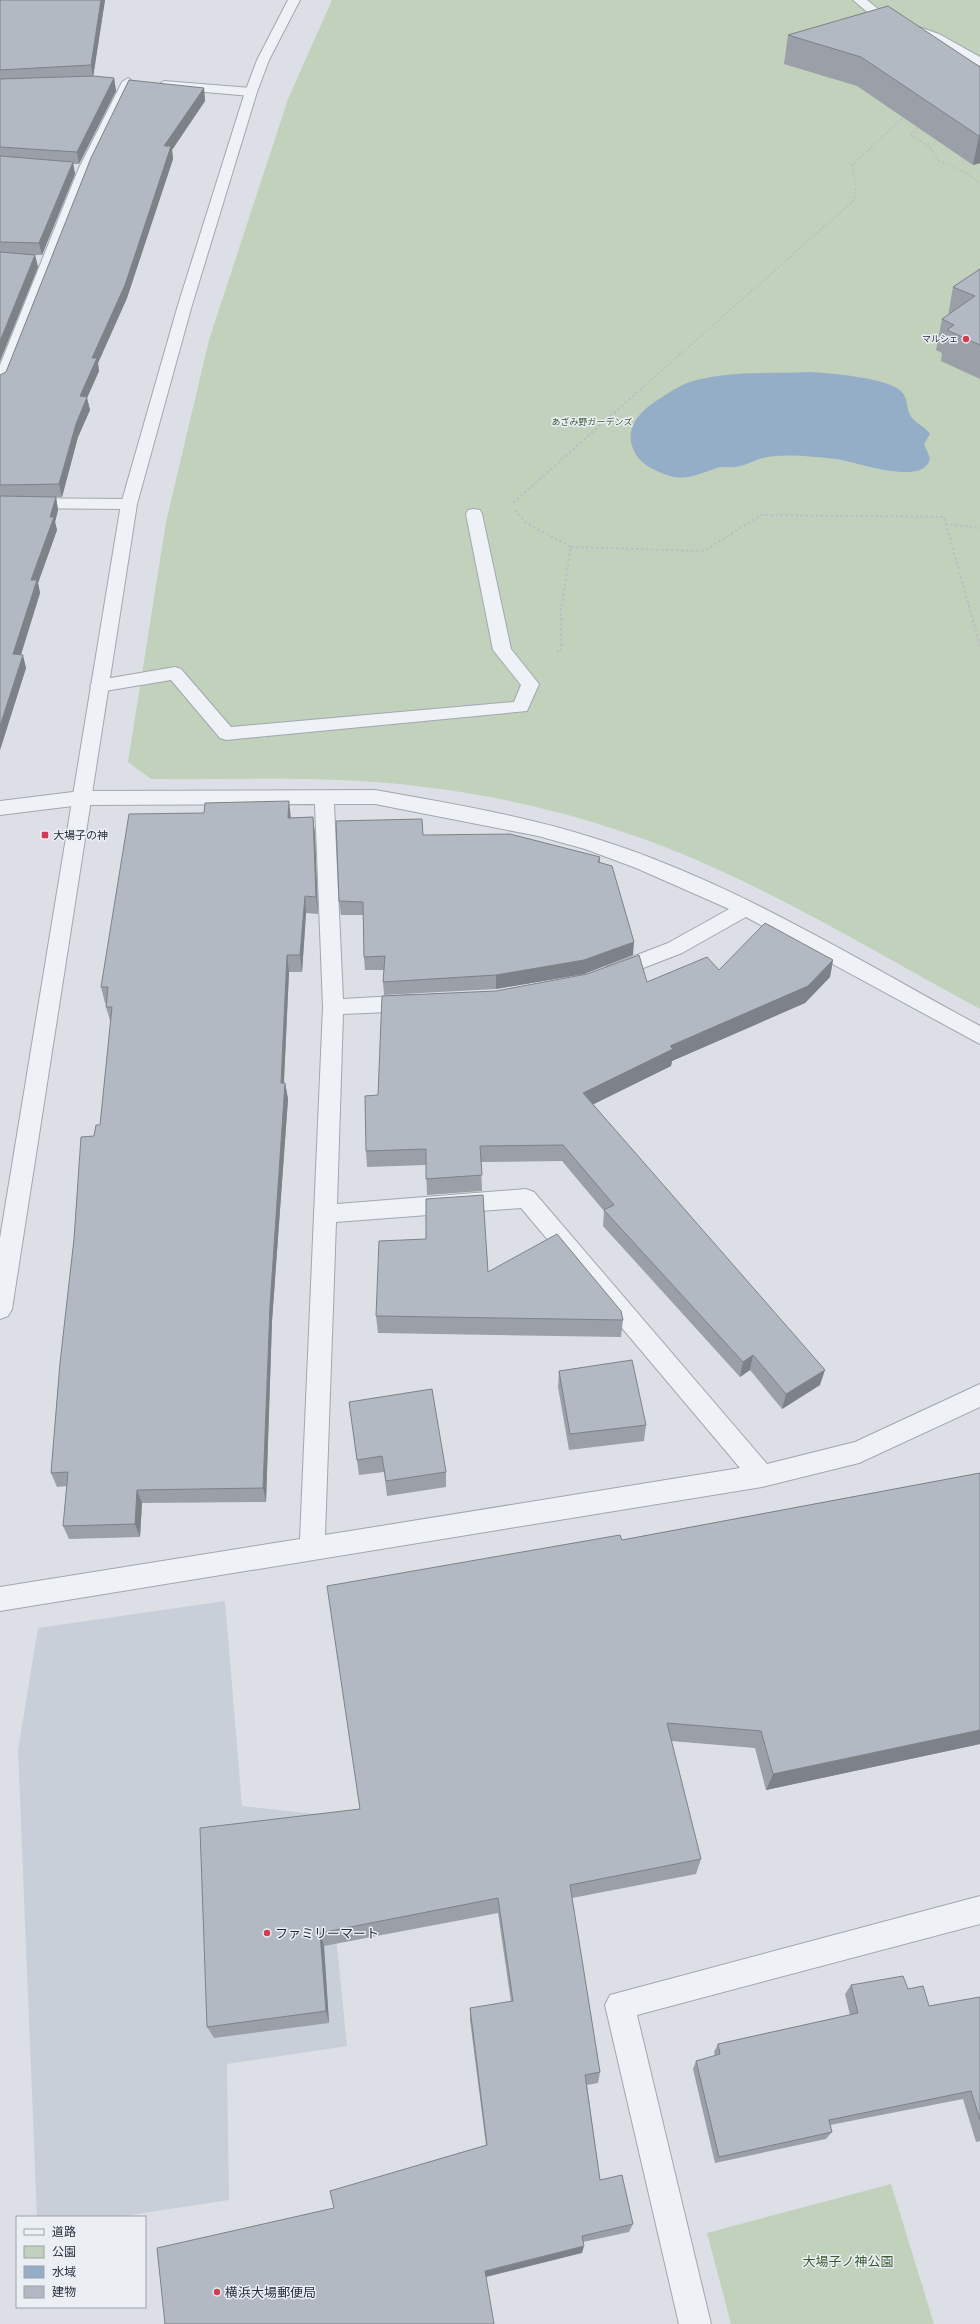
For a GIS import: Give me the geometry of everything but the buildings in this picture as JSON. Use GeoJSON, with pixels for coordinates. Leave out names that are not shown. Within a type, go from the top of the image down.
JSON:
{"type":"FeatureCollection","features":[{"type":"Feature","properties":{"kind":"street"},"geometry":{"type":"LineString","coordinates":[[0,1309],[129,504],[185,305],[251,92],[263,60],[294,0]]}},
{"type":"Feature","properties":{"kind":"street"},"geometry":{"type":"LineString","coordinates":[[859,0],[883,19],[935,37],[980,62]]}},
{"type":"Feature","properties":{"kind":"street"},"geometry":{"type":"LineString","coordinates":[[112,82],[147,83],[251,92]]}},
{"type":"Feature","properties":{"kind":"street"},"geometry":{"type":"LineString","coordinates":[[0,384],[3,366],[42,261],[128,82]]}},
{"type":"Feature","properties":{"kind":"street"},"geometry":{"type":"LineString","coordinates":[[69,169],[85,170]]}},
{"type":"Feature","properties":{"kind":"street"},"geometry":{"type":"LineString","coordinates":[[0,503],[129,504]]}},
{"type":"Feature","properties":{"kind":"street"},"geometry":{"type":"LineString","coordinates":[[99,686],[176,673],[226,734],[521,707],[530,684],[502,650],[474,514]]}},
{"type":"Feature","properties":{"kind":"street"},"geometry":{"type":"LineString","coordinates":[[312,1548],[333,1007],[324,797]]}},
{"type":"Feature","properties":{"kind":"street"},"geometry":{"type":"LineString","coordinates":[[0,808],[81,798],[375,797],[429,806],[538,829],[591,844],[643,863],[746,908],[980,1036]]}},
{"type":"Feature","properties":{"kind":"street"},"geometry":{"type":"LineString","coordinates":[[594,979],[676,948],[746,908]]}},
{"type":"Feature","properties":{"kind":"street"},"geometry":{"type":"LineString","coordinates":[[333,1007],[434,1002]]}},
{"type":"Feature","properties":{"kind":"street"},"geometry":{"type":"LineString","coordinates":[[326,1214],[526,1198],[762,1476]]}},
{"type":"Feature","properties":{"kind":"street"},"geometry":{"type":"LineString","coordinates":[[0,1599],[762,1476],[859,1452],[980,1395]]}},
{"type":"Feature","properties":{"kind":"street"},"geometry":{"type":"LineString","coordinates":[[695,2324],[620,2005],[980,1910]]}},
{"type":"Feature","properties":{"kind":"path"},"geometry":{"type":"LineString","coordinates":[[907,114],[852,165],[856,183],[854,200],[511,504],[526,523],[571,547],[704,551],[761,515],[944,517],[980,645]]}},
{"type":"Feature","properties":{"kind":"path"},"geometry":{"type":"LineString","coordinates":[[924,121],[910,135],[930,147],[937,160],[966,172],[980,184]]}},
{"type":"Feature","properties":{"kind":"path"},"geometry":{"type":"LineString","coordinates":[[945,524],[980,528]]}},
{"type":"Feature","properties":{"kind":"path"},"geometry":{"type":"LineString","coordinates":[[502,650],[561,651],[561,609],[571,547]]}},
{"type":"Feature","properties":{"kind":"shaded area"},"geometry":{"type":"Polygon","coordinates":[[[225,1601],[242,1806],[324,1815],[347,2046],[227,2064],[229,2200],[124,2216],[37,2216],[18,1750],[38,1628],[225,1601]]]}},
{"type":"Feature","properties":{"kind":"green space","name":"あざみ野ガーデンズ"},"geometry":{"type":"Polygon","coordinates":[[[332,0],[980,0],[980,1009],[818,919],[719,870],[648,841],[575,817],[537,807],[462,792],[390,783],[322,779],[151,779],[128,762],[166,522],[209,340],[288,99],[332,0]]]}},
{"type":"Feature","properties":{"kind":"green space","name":"大場子ノ神公園"},"geometry":{"type":"Polygon","coordinates":[[[891,2184],[934,2324],[731,2324],[707,2233],[891,2184]]]}},
{"type":"Feature","properties":{"kind":"water"},"geometry":{"type":"Polygon","coordinates":[[[810,372],[844,375],[873,380],[895,387],[902,392],[912,418],[930,434],[924,444],[930,458],[925,467],[916,471],[903,472],[836,459],[781,456],[763,458],[739,466],[719,467],[700,474],[682,478],[670,476],[651,468],[640,460],[633,449],[631,442],[631,430],[640,415],[653,403],[687,383],[732,374],[810,372]]]}},
{"type":"Feature","properties":{"kind":"place","name":"マルシェ"},"geometry":{"type":"Point","coordinates":[966,339]}},
{"type":"Feature","properties":{"kind":"place","name":"大場子の神"},"geometry":{"type":"Point","coordinates":[45,835]}},
{"type":"Feature","properties":{"kind":"place","name":"ファミリーマート"},"geometry":{"type":"Point","coordinates":[267,1933]}},
{"type":"Feature","properties":{"kind":"place","name":"横浜大場郵便局"},"geometry":{"type":"Point","coordinates":[217,2292]}}]}
